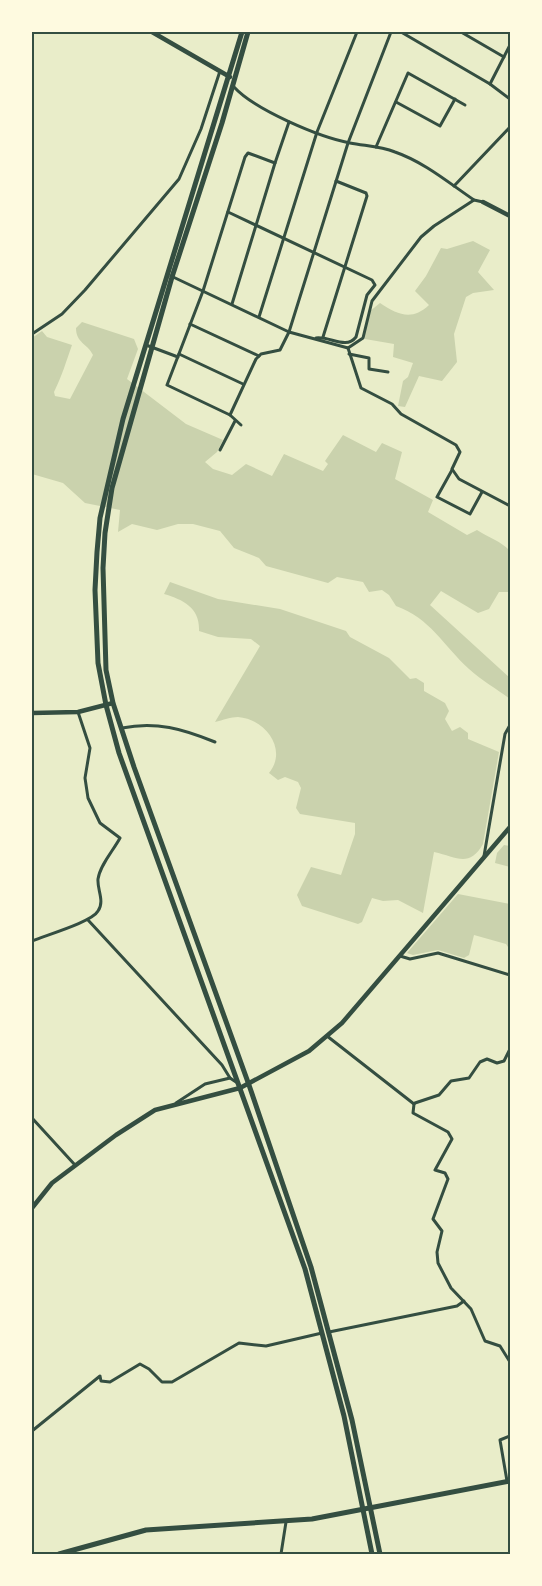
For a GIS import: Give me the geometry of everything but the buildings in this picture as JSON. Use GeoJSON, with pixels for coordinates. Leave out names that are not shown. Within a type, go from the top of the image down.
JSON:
{"type":"FeatureCollection","features":[{"type":"Feature","properties":{"kind":"main road"},"geometry":{"type":"LineString","coordinates":[[232,81],[242,32]]}},
{"type":"Feature","properties":{"kind":"main road"},"geometry":{"type":"LineString","coordinates":[[248,32],[122,424],[100,518],[95,590],[98,663],[119,753],[326,1333]]}},
{"type":"Feature","properties":{"kind":"main road"},"geometry":{"type":"LineString","coordinates":[[109,704],[122,728],[311,1267],[344,1416],[380,1554]]}},
{"type":"Feature","properties":{"kind":"main road"},"geometry":{"type":"LineString","coordinates":[[59,1554],[146,1530],[286,1522],[509,1481]]}},
{"type":"Feature","properties":{"kind":"main road"},"geometry":{"type":"LineString","coordinates":[[367,1507],[372,1554]]}},
{"type":"Feature","properties":{"kind":"street"},"geometry":{"type":"LineString","coordinates":[[152,32],[220,71],[250,101],[289,122],[348,143],[395,152],[420,164],[474,200],[483,202],[510,216]]}},
{"type":"Feature","properties":{"kind":"street"},"geometry":{"type":"LineString","coordinates":[[259,317],[317,132],[357,32]]}},
{"type":"Feature","properties":{"kind":"street"},"geometry":{"type":"LineString","coordinates":[[190,324],[259,356],[280,351],[289,332],[348,143],[391,32]]}},
{"type":"Feature","properties":{"kind":"street"},"geometry":{"type":"LineString","coordinates":[[400,32],[490,84],[510,99]]}},
{"type":"Feature","properties":{"kind":"street"},"geometry":{"type":"LineString","coordinates":[[461,32],[504,57]]}},
{"type":"Feature","properties":{"kind":"street"},"geometry":{"type":"LineString","coordinates":[[490,84],[510,45]]}},
{"type":"Feature","properties":{"kind":"street"},"geometry":{"type":"LineString","coordinates":[[32,334],[62,314],[85,290],[179,179],[201,129],[220,71]]}},
{"type":"Feature","properties":{"kind":"street"},"geometry":{"type":"LineString","coordinates":[[376,147],[408,73],[465,105]]}},
{"type":"Feature","properties":{"kind":"street"},"geometry":{"type":"LineString","coordinates":[[396,102],[440,126],[455,99]]}},
{"type":"Feature","properties":{"kind":"street"},"geometry":{"type":"LineString","coordinates":[[232,304],[289,122]]}},
{"type":"Feature","properties":{"kind":"street"},"geometry":{"type":"LineString","coordinates":[[454,186],[510,127]]}},
{"type":"Feature","properties":{"kind":"street"},"geometry":{"type":"LineString","coordinates":[[240,425],[231,415],[167,385],[203,291],[248,153],[275,163]]}},
{"type":"Feature","properties":{"kind":"street"},"geometry":{"type":"LineString","coordinates":[[323,337],[367,196],[366,193],[336,181]]}},
{"type":"Feature","properties":{"kind":"street"},"geometry":{"type":"LineString","coordinates":[[170,276],[289,332],[348,348],[363,338],[372,301],[421,237],[474,200]]}},
{"type":"Feature","properties":{"kind":"street"},"geometry":{"type":"LineString","coordinates":[[228,212],[369,276],[375,285],[367,295],[356,337],[352,342],[346,344],[323,337],[313,339]]}},
{"type":"Feature","properties":{"kind":"street"},"geometry":{"type":"LineString","coordinates":[[148,346],[178,355],[243,384]]}},
{"type":"Feature","properties":{"kind":"street"},"geometry":{"type":"LineString","coordinates":[[348,348],[361,388],[392,404],[401,414],[459,448],[460,452],[437,497],[470,514],[482,492]]}},
{"type":"Feature","properties":{"kind":"street"},"geometry":{"type":"LineString","coordinates":[[349,354],[369,358],[369,369],[388,372]]}},
{"type":"Feature","properties":{"kind":"street"},"geometry":{"type":"LineString","coordinates":[[231,415],[243,384],[259,356]]}},
{"type":"Feature","properties":{"kind":"street"},"geometry":{"type":"LineString","coordinates":[[220,450],[235,421]]}},
{"type":"Feature","properties":{"kind":"street"},"geometry":{"type":"LineString","coordinates":[[452,469],[459,479],[510,506]]}},
{"type":"Feature","properties":{"kind":"street"},"geometry":{"type":"LineString","coordinates":[[32,713],[78,712],[109,704]]}},
{"type":"Feature","properties":{"kind":"street"},"geometry":{"type":"LineString","coordinates":[[32,941],[88,920],[99,909],[101,903],[98,881],[100,871],[120,838],[100,823],[88,798],[85,778],[90,748],[78,712]]}},
{"type":"Feature","properties":{"kind":"street"},"geometry":{"type":"LineString","coordinates":[[122,728],[141,724],[180,728],[215,742]]}},
{"type":"Feature","properties":{"kind":"street"},"geometry":{"type":"LineString","coordinates":[[484,856],[505,734],[510,725]]}},
{"type":"Feature","properties":{"kind":"street"},"geometry":{"type":"LineString","coordinates":[[32,1208],[52,1183],[142,1117],[176,1103],[249,1085],[309,1051],[342,1023],[510,826]]}},
{"type":"Feature","properties":{"kind":"street"},"geometry":{"type":"LineString","coordinates":[[88,920],[239,1086]]}},
{"type":"Feature","properties":{"kind":"street"},"geometry":{"type":"LineString","coordinates":[[400,956],[410,959],[438,953],[510,975]]}},
{"type":"Feature","properties":{"kind":"street"},"geometry":{"type":"LineString","coordinates":[[327,1036],[414,1104]]}},
{"type":"Feature","properties":{"kind":"street"},"geometry":{"type":"LineString","coordinates":[[414,1104],[439,1095],[451,1081],[469,1078],[480,1062],[487,1059],[497,1063],[504,1061],[510,1049]]}},
{"type":"Feature","properties":{"kind":"street"},"geometry":{"type":"LineString","coordinates":[[176,1103],[205,1083],[230,1078]]}},
{"type":"Feature","properties":{"kind":"street"},"geometry":{"type":"LineString","coordinates":[[414,1104],[413,1113],[448,1132],[452,1139],[435,1170],[445,1173],[448,1179],[433,1219],[442,1231],[437,1252],[438,1263],[452,1288],[471,1309],[485,1341],[500,1346],[510,1362]]}},
{"type":"Feature","properties":{"kind":"street"},"geometry":{"type":"LineString","coordinates":[[32,1118],[75,1165]]}},
{"type":"Feature","properties":{"kind":"street"},"geometry":{"type":"LineString","coordinates":[[32,1431],[100,1376],[101,1381],[110,1382],[140,1364],[149,1369],[162,1382],[172,1382],[239,1343],[266,1346],[457,1306],[464,1301]]}},
{"type":"Feature","properties":{"kind":"street"},"geometry":{"type":"LineString","coordinates":[[509,1481],[500,1440],[510,1436]]}},
{"type":"Feature","properties":{"kind":"street"},"geometry":{"type":"LineString","coordinates":[[281,1554],[286,1522]]}},
{"type":"Feature","properties":{"kind":"green space"},"geometry":{"type":"Polygon","coordinates":[[[473,241],[490,250],[478,272],[494,290],[473,293],[466,297],[454,334],[457,362],[442,381],[419,376],[405,407],[398,406],[403,381],[408,377],[413,363],[393,357],[394,344],[365,339],[363,334],[369,312],[380,303],[393,311],[411,315],[423,310],[429,305],[415,291],[441,248],[447,249],[473,241]]]}},
{"type":"Feature","properties":{"kind":"green space"},"geometry":{"type":"Polygon","coordinates":[[[82,322],[134,339],[138,349],[127,379],[186,424],[223,440],[217,452],[205,462],[213,469],[232,475],[246,464],[272,476],[284,454],[323,471],[328,464],[325,461],[343,435],[376,452],[382,443],[402,452],[395,479],[433,500],[428,512],[467,535],[477,530],[510,551],[510,592],[499,592],[489,609],[478,613],[441,591],[430,605],[510,678],[510,699],[474,673],[436,633],[408,611],[396,606],[389,595],[382,590],[369,592],[363,582],[337,577],[328,583],[266,566],[259,558],[234,548],[220,531],[193,524],[178,524],[157,530],[132,524],[118,532],[120,510],[85,503],[63,483],[32,474],[32,338],[42,331],[47,337],[72,345],[54,392],[55,396],[70,399],[93,355],[76,333],[76,328],[82,322]]]}},
{"type":"Feature","properties":{"kind":"green space"},"geometry":{"type":"Polygon","coordinates":[[[170,582],[218,599],[280,609],[346,631],[350,637],[389,658],[410,679],[416,678],[424,683],[424,691],[445,703],[449,711],[445,719],[452,731],[460,727],[468,733],[468,739],[499,752],[483,844],[473,856],[462,859],[434,852],[423,913],[398,900],[383,901],[372,898],[362,922],[358,924],[302,906],[297,895],[311,867],[341,875],[355,834],[355,823],[300,814],[296,808],[301,788],[298,782],[285,777],[278,780],[269,773],[276,755],[275,746],[265,730],[257,723],[238,717],[215,722],[260,646],[251,639],[218,637],[199,631],[199,623],[194,611],[184,602],[164,594],[170,582]]]}},
{"type":"Feature","properties":{"kind":"green space"},"geometry":{"type":"Polygon","coordinates":[[[504,845],[510,846],[510,867],[495,863],[497,853],[504,845]]]}},
{"type":"Feature","properties":{"kind":"green space"},"geometry":{"type":"Polygon","coordinates":[[[458,894],[510,904],[510,950],[506,944],[474,935],[469,955],[464,958],[438,950],[413,955],[407,953],[458,894]]]}}]}
